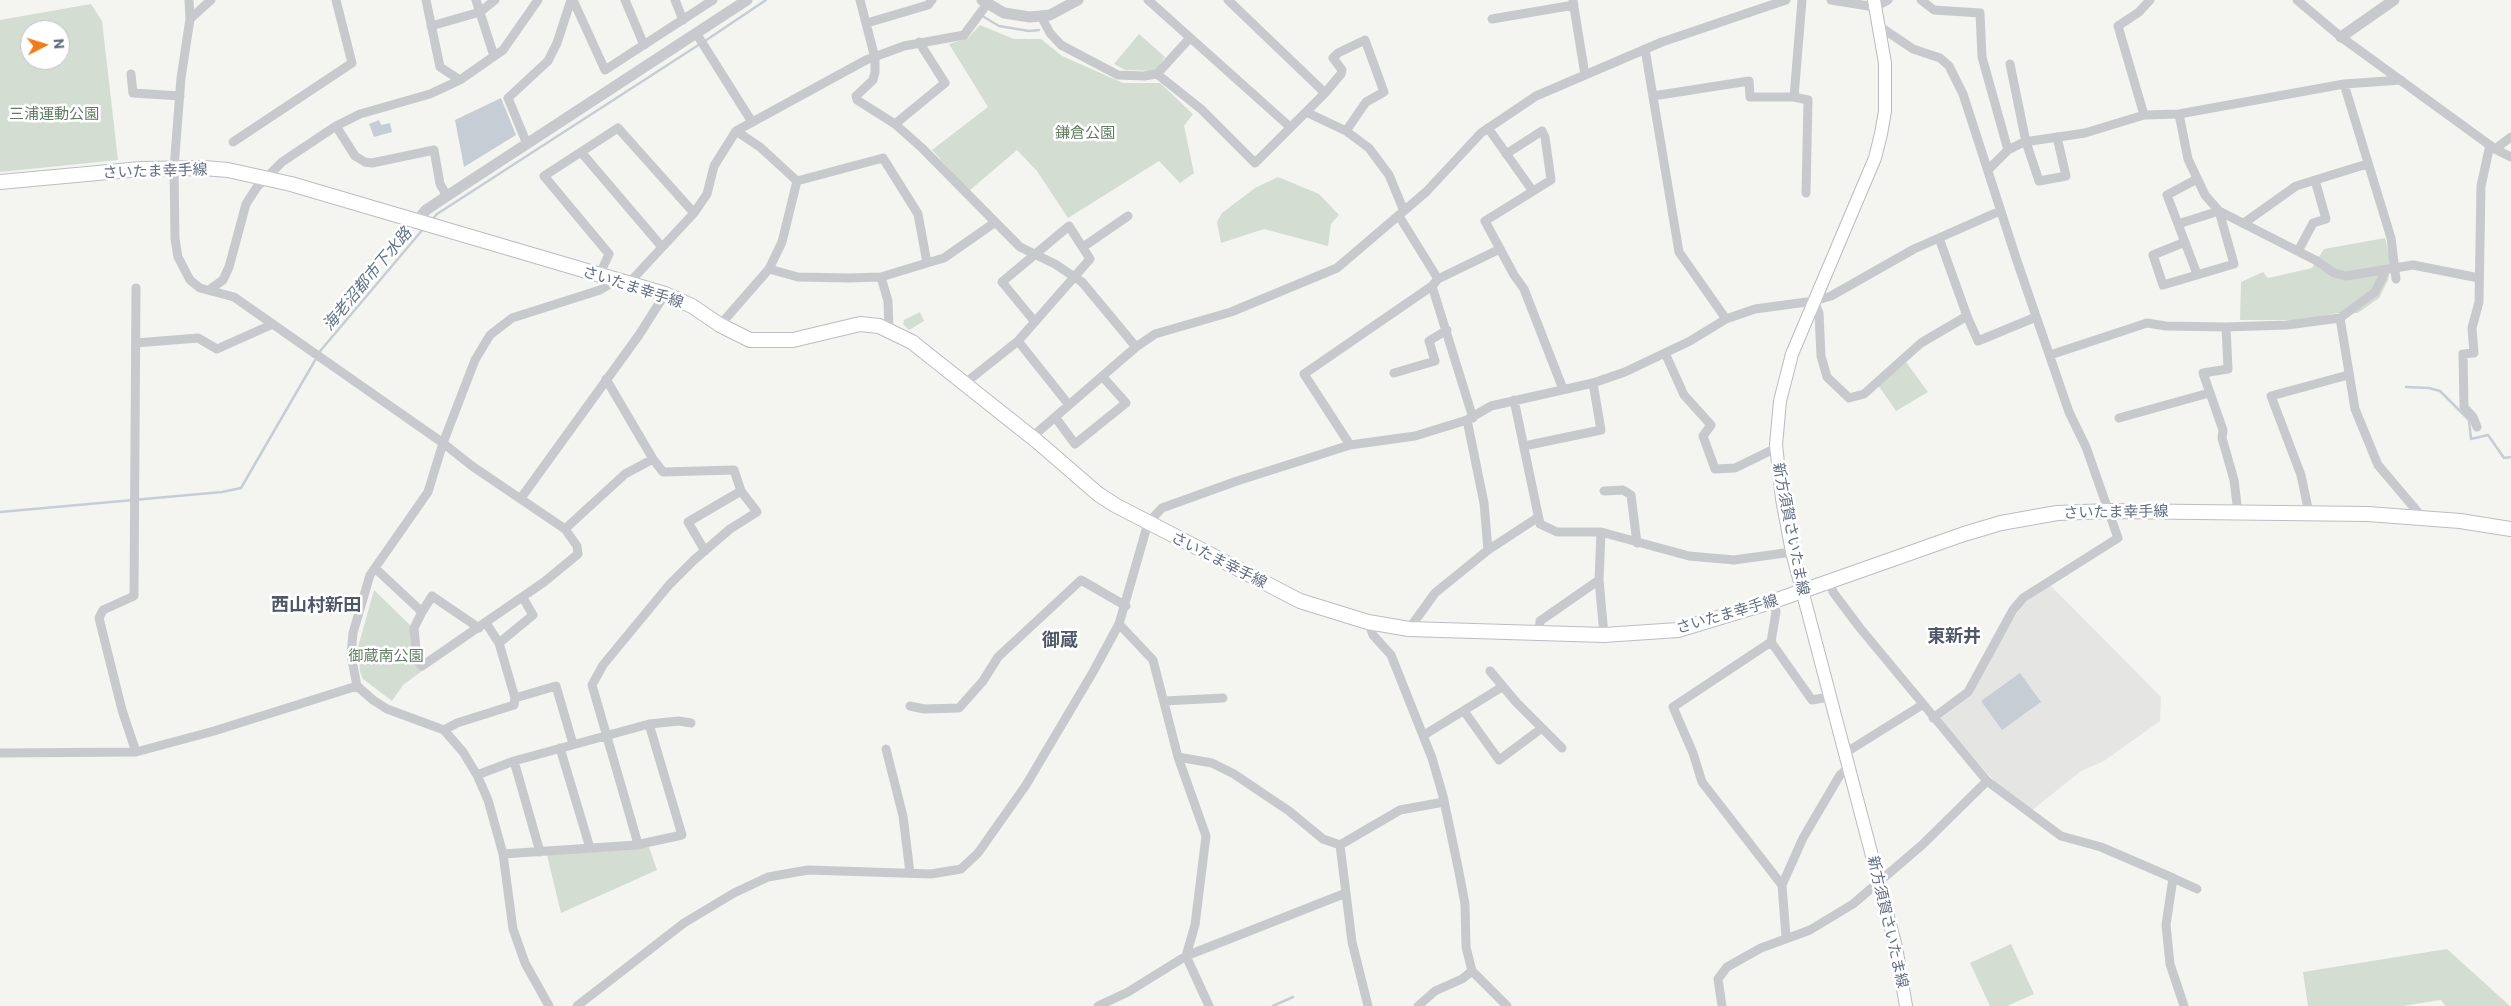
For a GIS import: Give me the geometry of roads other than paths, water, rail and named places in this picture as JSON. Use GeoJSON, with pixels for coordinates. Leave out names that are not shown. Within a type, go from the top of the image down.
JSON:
{"type":"FeatureCollection","features":[{"type":"Feature","properties":{"kind":"main road","name":"新方須賀さいたま線"},"geometry":{"type":"LineString","coordinates":[[1874,3],[1879,26],[1885,83],[1882,134],[1875,158],[1814,301],[1785,377],[1780,401],[1776,448],[1782,499],[1792,552],[1902,972],[1906,1006]]}},
{"type":"Feature","properties":{"kind":"main road","name":"さいたま幸手線"},"geometry":{"type":"LineString","coordinates":[[0,182],[174,168],[228,170],[267,177],[665,294],[692,306],[720,325],[750,340],[793,340],[860,324],[889,330],[912,342],[1032,437],[1098,494],[1148,523],[1300,601],[1368,622],[1409,629],[1604,635],[1678,630],[1774,601],[2001,523],[2057,513],[2109,511],[2309,513],[2422,517],[2511,529]]}},
{"type":"Feature","properties":{"kind":"street"},"geometry":{"type":"LineString","coordinates":[[189,0],[190,19],[180,96],[174,168],[174,239],[178,257],[190,280],[200,288],[234,297],[443,443],[472,466],[565,529],[578,546],[578,554],[523,598],[483,626],[422,666],[417,660],[414,628],[432,596],[483,626],[499,643],[515,698],[514,705],[457,723],[444,730]]}},
{"type":"Feature","properties":{"kind":"street"},"geometry":{"type":"LineString","coordinates":[[190,19],[211,0]]}},
{"type":"Feature","properties":{"kind":"street"},"geometry":{"type":"LineString","coordinates":[[233,142],[352,63],[336,0]]}},
{"type":"Feature","properties":{"kind":"street"},"geometry":{"type":"LineString","coordinates":[[426,0],[440,67],[460,80]]}},
{"type":"Feature","properties":{"kind":"street"},"geometry":{"type":"LineString","coordinates":[[476,0],[494,56]]}},
{"type":"Feature","properties":{"kind":"street"},"geometry":{"type":"LineString","coordinates":[[431,26],[480,12],[495,0]]}},
{"type":"Feature","properties":{"kind":"street"},"geometry":{"type":"LineString","coordinates":[[209,290],[223,280],[229,267],[246,204],[267,177],[282,162],[336,126],[360,114],[430,94],[460,80],[503,50],[538,0]]}},
{"type":"Feature","properties":{"kind":"street"},"geometry":{"type":"LineString","coordinates":[[572,0],[605,70],[713,0]]}},
{"type":"Feature","properties":{"kind":"street"},"geometry":{"type":"LineString","coordinates":[[527,144],[508,98],[548,61],[557,43],[572,0]]}},
{"type":"Feature","properties":{"kind":"street"},"geometry":{"type":"LineString","coordinates":[[625,0],[644,45]]}},
{"type":"Feature","properties":{"kind":"street"},"geometry":{"type":"LineString","coordinates":[[676,0],[683,20]]}},
{"type":"Feature","properties":{"kind":"street"},"geometry":{"type":"LineString","coordinates":[[426,224],[426,210],[698,36],[747,0]]}},
{"type":"Feature","properties":{"kind":"street"},"geometry":{"type":"LineString","coordinates":[[860,0],[876,58],[876,72],[873,80],[856,96],[857,100],[894,124],[922,148],[994,223],[1020,247],[1033,256],[1055,264],[1075,277],[1136,347]]}},
{"type":"Feature","properties":{"kind":"street"},"geometry":{"type":"LineString","coordinates":[[867,23],[928,5],[932,0]]}},
{"type":"Feature","properties":{"kind":"street"},"geometry":{"type":"LineString","coordinates":[[549,1006],[525,963],[513,929],[504,854],[488,800],[477,776],[459,746],[444,730],[387,709],[357,686],[351,655],[353,634],[360,604],[370,575],[428,492],[443,443],[475,360],[490,335],[512,318],[622,282],[662,247],[694,213],[707,194],[714,166],[736,131],[876,58],[919,42],[964,35],[985,2],[1011,15],[1041,16],[1058,12],[1078,0]]}},
{"type":"Feature","properties":{"kind":"street"},"geometry":{"type":"LineString","coordinates":[[1148,0],[1189,39],[1290,127]]}},
{"type":"Feature","properties":{"kind":"street"},"geometry":{"type":"LineString","coordinates":[[1228,0],[1325,93]]}},
{"type":"Feature","properties":{"kind":"street"},"geometry":{"type":"LineString","coordinates":[[1032,437],[1136,347],[1155,334],[1231,312],[1337,268],[1426,192],[1488,128],[1536,96],[1645,49],[1720,20],[1776,1],[1786,0]]}},
{"type":"Feature","properties":{"kind":"street"},"geometry":{"type":"LineString","coordinates":[[1794,97],[1802,0]]}},
{"type":"Feature","properties":{"kind":"street"},"geometry":{"type":"LineString","coordinates":[[1831,0],[1874,3],[1888,0]]}},
{"type":"Feature","properties":{"kind":"street"},"geometry":{"type":"LineString","coordinates":[[1921,0],[1934,10],[1980,12],[1982,57],[2008,150]]}},
{"type":"Feature","properties":{"kind":"street"},"geometry":{"type":"LineString","coordinates":[[2144,115],[2118,26],[2139,12],[2150,0]]}},
{"type":"Feature","properties":{"kind":"street"},"geometry":{"type":"LineString","coordinates":[[2296,0],[2341,37],[2493,147],[2511,157]]}},
{"type":"Feature","properties":{"kind":"street"},"geometry":{"type":"LineString","coordinates":[[2341,37],[2394,0]]}},
{"type":"Feature","properties":{"kind":"street"},"geometry":{"type":"LineString","coordinates":[[1492,19],[1574,3],[1585,75]]}},
{"type":"Feature","properties":{"kind":"street"},"geometry":{"type":"LineString","coordinates":[[1041,16],[1050,33],[1061,45],[1118,75],[1144,76],[1157,74],[1189,39]]}},
{"type":"Feature","properties":{"kind":"street"},"geometry":{"type":"LineString","coordinates":[[1879,26],[1913,50],[1940,58],[1949,66],[1963,94],[2000,211],[2069,412],[2086,446],[2118,538],[2024,598],[2013,610],[1968,692],[1933,718]]}},
{"type":"Feature","properties":{"kind":"street"},"geometry":{"type":"LineString","coordinates":[[698,36],[752,122]]}},
{"type":"Feature","properties":{"kind":"street"},"geometry":{"type":"LineString","coordinates":[[1157,74],[1201,108],[1255,163],[1325,93],[1341,74],[1342,70],[1333,58],[1338,53],[1365,40],[1384,92],[1366,102],[1346,132]]}},
{"type":"Feature","properties":{"kind":"street"},"geometry":{"type":"LineString","coordinates":[[894,124],[945,83],[919,42]]}},
{"type":"Feature","properties":{"kind":"street"},"geometry":{"type":"LineString","coordinates":[[1645,49],[1680,252],[1726,319]]}},
{"type":"Feature","properties":{"kind":"street"},"geometry":{"type":"LineString","coordinates":[[2010,64],[2026,142],[2039,181],[2066,176],[2057,137]]}},
{"type":"Feature","properties":{"kind":"street"},"geometry":{"type":"LineString","coordinates":[[130,74],[133,93],[180,96]]}},
{"type":"Feature","properties":{"kind":"street"},"geometry":{"type":"LineString","coordinates":[[1653,96],[1749,80],[1750,97],[1794,97],[1808,100],[1806,193]]}},
{"type":"Feature","properties":{"kind":"street"},"geometry":{"type":"LineString","coordinates":[[1988,169],[2008,150],[2026,142],[2085,133],[2144,115],[2179,114],[2344,84],[2401,80]]}},
{"type":"Feature","properties":{"kind":"street"},"geometry":{"type":"LineString","coordinates":[[2344,84],[2391,238],[2396,278]]}},
{"type":"Feature","properties":{"kind":"street"},"geometry":{"type":"LineString","coordinates":[[1306,112],[1346,132],[1369,148],[1379,160],[1389,175],[1401,213],[1435,282],[1470,419],[1484,503],[1488,550]]}},
{"type":"Feature","properties":{"kind":"street"},"geometry":{"type":"LineString","coordinates":[[2179,114],[2188,159],[2205,195],[2219,211],[2298,251],[2334,273],[2346,276],[2413,265],[2478,278]]}},
{"type":"Feature","properties":{"kind":"street"},"geometry":{"type":"LineString","coordinates":[[336,126],[355,156],[365,162],[372,163],[434,150],[440,184],[447,196]]}},
{"type":"Feature","properties":{"kind":"street"},"geometry":{"type":"LineString","coordinates":[[599,276],[609,254],[544,176],[618,128],[694,213]]}},
{"type":"Feature","properties":{"kind":"street"},"geometry":{"type":"LineString","coordinates":[[1488,128],[1532,190]]}},
{"type":"Feature","properties":{"kind":"street"},"geometry":{"type":"LineString","coordinates":[[736,131],[760,147],[797,181]]}},
{"type":"Feature","properties":{"kind":"street"},"geometry":{"type":"LineString","coordinates":[[1506,154],[1542,131],[1545,137],[1551,180],[1532,190],[1485,221],[1524,288],[1563,389]]}},
{"type":"Feature","properties":{"kind":"street"},"geometry":{"type":"LineString","coordinates":[[2477,427],[2473,418],[2464,407],[2463,354],[2474,353],[2472,328],[2479,302],[2481,186],[2493,147],[2511,137]]}},
{"type":"Feature","properties":{"kind":"street"},"geometry":{"type":"LineString","coordinates":[[581,152],[662,247]]}},
{"type":"Feature","properties":{"kind":"street"},"geometry":{"type":"LineString","coordinates":[[797,181],[883,158],[918,214],[927,263]]}},
{"type":"Feature","properties":{"kind":"street"},"geometry":{"type":"LineString","coordinates":[[2244,222],[2296,186],[2367,164]]}},
{"type":"Feature","properties":{"kind":"street"},"geometry":{"type":"LineString","coordinates":[[2197,179],[2167,194],[2197,274]]}},
{"type":"Feature","properties":{"kind":"street"},"geometry":{"type":"LineString","coordinates":[[2298,251],[2313,222],[2326,219],[2315,180]]}},
{"type":"Feature","properties":{"kind":"street"},"geometry":{"type":"LineString","coordinates":[[720,325],[769,269],[782,242],[797,181]]}},
{"type":"Feature","properties":{"kind":"street"},"geometry":{"type":"LineString","coordinates":[[577,1006],[684,923],[768,877],[808,870],[941,874],[961,869],[978,853],[1042,760],[1119,624],[1126,606],[1148,523],[1162,508],[1172,503],[1350,445],[1415,436],[1470,419],[1491,406],[1593,383],[1625,372],[1690,341],[1726,319],[1755,309],[1814,301],[1831,296],[1914,249],[2000,211]]}},
{"type":"Feature","properties":{"kind":"street"},"geometry":{"type":"LineString","coordinates":[[2178,224],[2219,211]]}},
{"type":"Feature","properties":{"kind":"street"},"geometry":{"type":"LineString","coordinates":[[2185,242],[2153,255],[2163,285],[2234,264],[2219,211]]}},
{"type":"Feature","properties":{"kind":"street"},"geometry":{"type":"LineString","coordinates":[[1083,247],[1128,216]]}},
{"type":"Feature","properties":{"kind":"street"},"geometry":{"type":"LineString","coordinates":[[769,269],[810,279],[826,276],[881,277],[944,258],[994,223]]}},
{"type":"Feature","properties":{"kind":"street"},"geometry":{"type":"LineString","coordinates":[[964,384],[1018,342],[1090,258],[1069,226],[1002,282],[1035,322]]}},
{"type":"Feature","properties":{"kind":"street"},"geometry":{"type":"LineString","coordinates":[[1939,238],[1978,341],[2036,317]]}},
{"type":"Feature","properties":{"kind":"street"},"geometry":{"type":"LineString","coordinates":[[1350,445],[1304,374],[1435,282],[1500,249]]}},
{"type":"Feature","properties":{"kind":"street"},"geometry":{"type":"LineString","coordinates":[[2050,355],[2147,323],[2166,326],[2226,327],[2287,325],[2340,318],[2375,292],[2386,270]]}},
{"type":"Feature","properties":{"kind":"street"},"geometry":{"type":"LineString","coordinates":[[881,277],[888,301],[889,330]]}},
{"type":"Feature","properties":{"kind":"street"},"geometry":{"type":"LineString","coordinates":[[136,288],[134,596],[103,610],[99,618],[117,692],[136,752]]}},
{"type":"Feature","properties":{"kind":"street"},"geometry":{"type":"LineString","coordinates":[[521,498],[665,294]]}},
{"type":"Feature","properties":{"kind":"street"},"geometry":{"type":"LineString","coordinates":[[1814,301],[1819,313],[1821,356],[1827,377],[1849,398],[1864,394],[1921,344],[1967,316]]}},
{"type":"Feature","properties":{"kind":"street"},"geometry":{"type":"LineString","coordinates":[[2340,318],[2355,409],[2378,466],[2422,517]]}},
{"type":"Feature","properties":{"kind":"street"},"geometry":{"type":"LineString","coordinates":[[136,343],[198,338],[217,349],[273,324]]}},
{"type":"Feature","properties":{"kind":"street"},"geometry":{"type":"LineString","coordinates":[[2226,327],[2228,369],[2203,374],[2223,430],[2222,438],[2234,480],[2238,513]]}},
{"type":"Feature","properties":{"kind":"street"},"geometry":{"type":"LineString","coordinates":[[1394,373],[1435,361],[1429,341],[1447,330]]}},
{"type":"Feature","properties":{"kind":"street"},"geometry":{"type":"LineString","coordinates":[[1018,342],[1069,405]]}},
{"type":"Feature","properties":{"kind":"street"},"geometry":{"type":"LineString","coordinates":[[1665,353],[1684,395],[1711,425],[1703,436],[1715,468],[1735,468],[1776,448]]}},
{"type":"Feature","properties":{"kind":"street"},"geometry":{"type":"LineString","coordinates":[[2309,513],[2301,475],[2271,396],[2348,375]]}},
{"type":"Feature","properties":{"kind":"street"},"geometry":{"type":"LineString","coordinates":[[1055,418],[1075,444],[1126,403],[1102,376]]}},
{"type":"Feature","properties":{"kind":"street"},"geometry":{"type":"LineString","coordinates":[[606,379],[653,459],[663,472],[734,470],[741,491],[757,512],[730,529],[669,585],[600,670],[592,685],[638,844]]}},
{"type":"Feature","properties":{"kind":"street"},"geometry":{"type":"LineString","coordinates":[[1524,446],[1601,430],[1593,383]]}},
{"type":"Feature","properties":{"kind":"street"},"geometry":{"type":"LineString","coordinates":[[2119,418],[2209,393]]}},
{"type":"Feature","properties":{"kind":"street"},"geometry":{"type":"LineString","coordinates":[[1514,400],[1540,524],[1557,532],[1601,532],[1689,556],[1734,560],[1792,552]]}},
{"type":"Feature","properties":{"kind":"street"},"geometry":{"type":"LineString","coordinates":[[565,529],[625,474],[653,459]]}},
{"type":"Feature","properties":{"kind":"street"},"geometry":{"type":"LineString","coordinates":[[1604,491],[1623,490],[1631,495],[1637,543]]}},
{"type":"Feature","properties":{"kind":"street"},"geometry":{"type":"LineString","coordinates":[[705,551],[688,522],[741,491]]}},
{"type":"Feature","properties":{"kind":"street"},"geometry":{"type":"LineString","coordinates":[[1409,629],[1435,593],[1488,550],[1538,518]]}},
{"type":"Feature","properties":{"kind":"street"},"geometry":{"type":"LineString","coordinates":[[1601,532],[1599,580],[1604,635]]}},
{"type":"Feature","properties":{"kind":"street"},"geometry":{"type":"LineString","coordinates":[[376,568],[422,612]]}},
{"type":"Feature","properties":{"kind":"street"},"geometry":{"type":"LineString","coordinates":[[910,706],[924,709],[959,708],[983,681],[998,657],[1081,580],[1126,606]]}},
{"type":"Feature","properties":{"kind":"street"},"geometry":{"type":"LineString","coordinates":[[1539,633],[1540,621],[1599,580]]}},
{"type":"Feature","properties":{"kind":"street"},"geometry":{"type":"LineString","coordinates":[[1830,582],[1833,592],[1860,628],[1987,781],[2061,836],[2101,847],[2197,890]]}},
{"type":"Feature","properties":{"kind":"street"},"geometry":{"type":"LineString","coordinates":[[499,643],[533,615],[523,598]]}},
{"type":"Feature","properties":{"kind":"street"},"geometry":{"type":"LineString","coordinates":[[1774,601],[1776,612],[1771,642],[1812,700],[1829,697]]}},
{"type":"Feature","properties":{"kind":"street"},"geometry":{"type":"LineString","coordinates":[[1368,622],[1373,635],[1391,655],[1424,735],[1444,802],[1465,904],[1466,947],[1472,971],[1507,1006]]}},
{"type":"Feature","properties":{"kind":"street"},"geometry":{"type":"LineString","coordinates":[[1119,624],[1153,660],[1178,757],[1206,836],[1195,925],[1186,956],[1208,1006]]}},
{"type":"Feature","properties":{"kind":"street"},"geometry":{"type":"LineString","coordinates":[[1771,642],[1673,707],[1693,753],[1702,782],[1782,885]]}},
{"type":"Feature","properties":{"kind":"street"},"geometry":{"type":"LineString","coordinates":[[1490,670],[1502,687],[1562,748]]}},
{"type":"Feature","properties":{"kind":"street"},"geometry":{"type":"LineString","coordinates":[[0,753],[136,752],[232,725],[357,686]]}},
{"type":"Feature","properties":{"kind":"street"},"geometry":{"type":"LineString","coordinates":[[515,698],[556,686],[573,744]]}},
{"type":"Feature","properties":{"kind":"street"},"geometry":{"type":"LineString","coordinates":[[1424,735],[1502,687]]}},
{"type":"Feature","properties":{"kind":"street"},"geometry":{"type":"LineString","coordinates":[[1164,702],[1223,698]]}},
{"type":"Feature","properties":{"kind":"street"},"geometry":{"type":"LineString","coordinates":[[1845,753],[1922,704]]}},
{"type":"Feature","properties":{"kind":"street"},"geometry":{"type":"LineString","coordinates":[[1464,711],[1500,760],[1542,728]]}},
{"type":"Feature","properties":{"kind":"street"},"geometry":{"type":"LineString","coordinates":[[477,776],[514,761],[649,724],[679,721],[691,723]]}},
{"type":"Feature","properties":{"kind":"street"},"geometry":{"type":"LineString","coordinates":[[504,854],[638,844],[682,835],[649,724]]}},
{"type":"Feature","properties":{"kind":"street"},"geometry":{"type":"LineString","coordinates":[[560,748],[590,848]]}},
{"type":"Feature","properties":{"kind":"street"},"geometry":{"type":"LineString","coordinates":[[886,749],[903,816],[910,873]]}},
{"type":"Feature","properties":{"kind":"street"},"geometry":{"type":"LineString","coordinates":[[1178,757],[1212,763],[1234,774],[1289,811],[1323,839],[1340,845]]}},
{"type":"Feature","properties":{"kind":"street"},"geometry":{"type":"LineString","coordinates":[[514,761],[540,852]]}},
{"type":"Feature","properties":{"kind":"street"},"geometry":{"type":"LineString","coordinates":[[1786,937],[1782,885],[1803,838],[1840,775],[1849,767]]}},
{"type":"Feature","properties":{"kind":"street"},"geometry":{"type":"LineString","coordinates":[[1722,1006],[1718,979],[1727,967],[1761,948],[1786,937],[1810,930],[1853,904],[1922,845],[1987,781]]}},
{"type":"Feature","properties":{"kind":"street"},"geometry":{"type":"LineString","coordinates":[[1340,845],[1400,810],[1444,802]]}},
{"type":"Feature","properties":{"kind":"street"},"geometry":{"type":"LineString","coordinates":[[1340,845],[1352,942],[1368,1006]]}},
{"type":"Feature","properties":{"kind":"street"},"geometry":{"type":"LineString","coordinates":[[2173,878],[2166,926],[2170,964],[2184,1006]]}},
{"type":"Feature","properties":{"kind":"street"},"geometry":{"type":"LineString","coordinates":[[1098,1006],[1128,992],[1186,956],[1346,893]]}},
{"type":"Feature","properties":{"kind":"street"},"geometry":{"type":"LineString","coordinates":[[1418,1006],[1435,991],[1462,979],[1472,971]]}},
{"type":"Feature","properties":{"kind":"waterway","name":"海老沼都市下水路"},"geometry":{"type":"LineString","coordinates":[[705,41],[766,0]]}},
{"type":"Feature","properties":{"kind":"waterway","name":"海老沼都市下水路"},"geometry":{"type":"LineString","coordinates":[[984,17],[999,26],[1029,31],[1039,30]]}},
{"type":"Feature","properties":{"kind":"waterway","name":"海老沼都市下水路"},"geometry":{"type":"LineString","coordinates":[[431,221],[437,214],[700,44]]}},
{"type":"Feature","properties":{"kind":"waterway","name":"海老沼都市下水路"},"geometry":{"type":"LineString","coordinates":[[0,512],[222,492],[241,488],[321,350],[424,228]]}},
{"type":"Feature","properties":{"kind":"waterway"},"geometry":{"type":"LineString","coordinates":[[2406,387],[2429,388],[2440,391],[2469,420],[2471,439],[2488,435],[2504,458],[2511,457]]}},
{"type":"Feature","properties":{"kind":"waterway"},"geometry":{"type":"LineString","coordinates":[[1273,1006],[1293,997]]}},
{"type":"Feature","properties":{"kind":"district","name":"西山村新田"},"geometry":{"type":"Point","coordinates":[316,605]}},
{"type":"Feature","properties":{"kind":"district","name":"東新井"},"geometry":{"type":"Point","coordinates":[1954,636]}},
{"type":"Feature","properties":{"kind":"district","name":"御蔵"},"geometry":{"type":"Point","coordinates":[1060,640]}},
{"type":"Feature","properties":{"kind":"park label","name":"三浦運動公園"},"geometry":{"type":"Point","coordinates":[54,114]}},
{"type":"Feature","properties":{"kind":"park label","name":"鎌倉公園"},"geometry":{"type":"Point","coordinates":[1085,133]}},
{"type":"Feature","properties":{"kind":"park label","name":"御蔵南公園"},"geometry":{"type":"Point","coordinates":[386,656]}}]}
